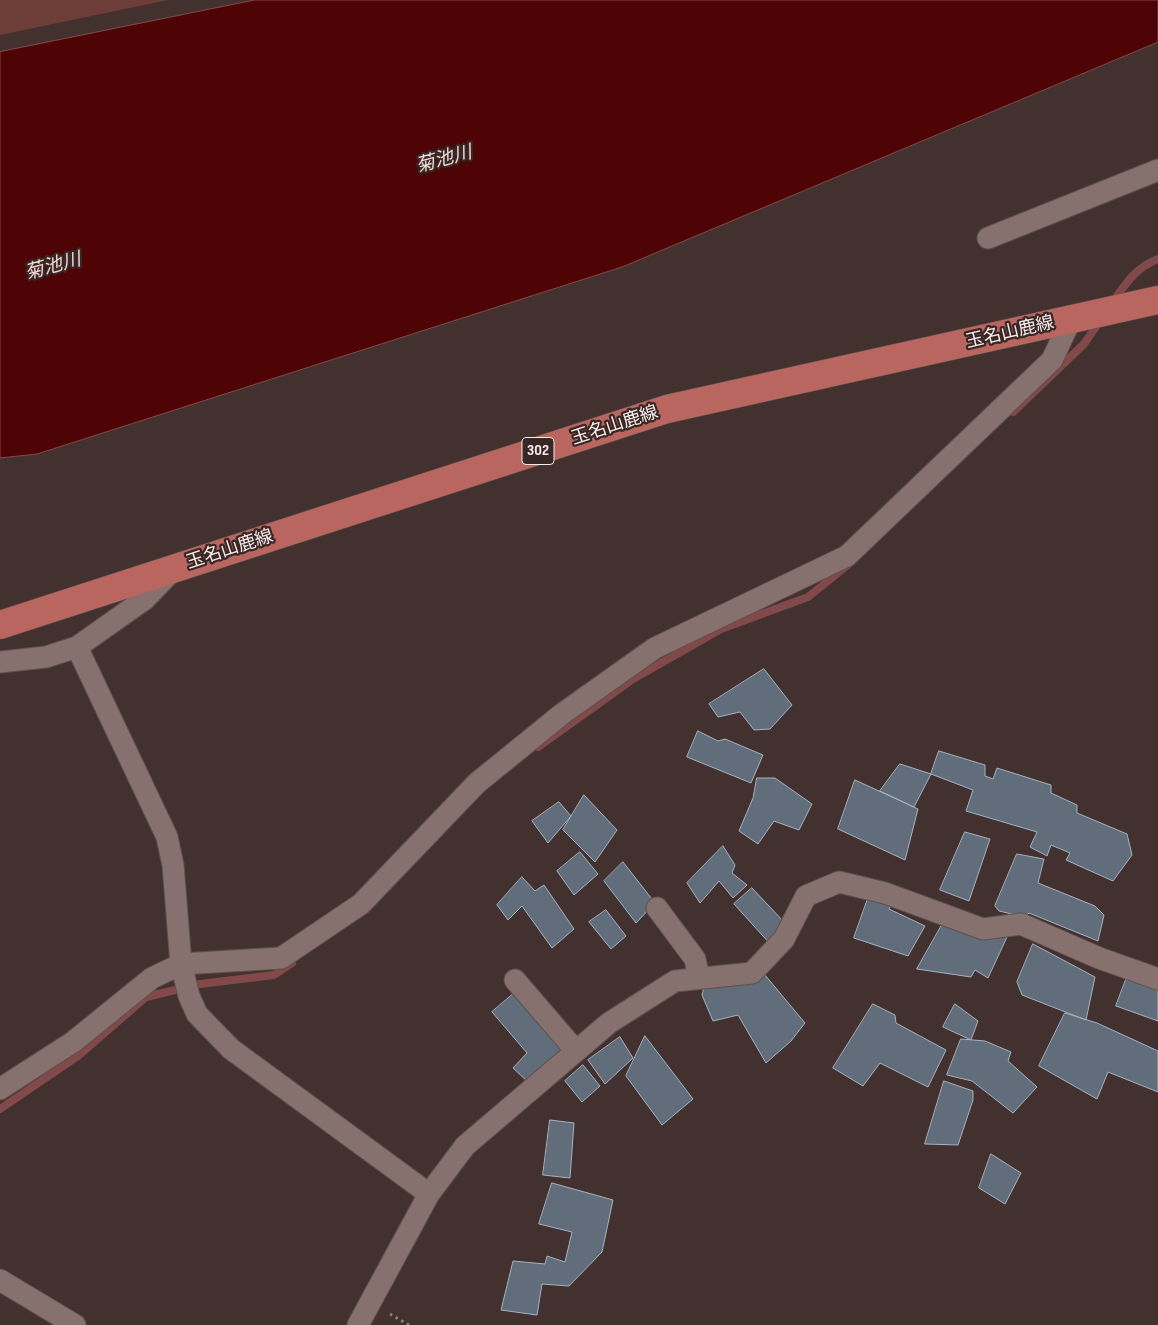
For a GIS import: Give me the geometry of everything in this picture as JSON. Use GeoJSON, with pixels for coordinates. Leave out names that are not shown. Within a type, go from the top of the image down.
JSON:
{"type":"FeatureCollection","features":[{"type":"Feature","properties":{"kind":"main road","name":"玉名山鹿線"},"geometry":{"type":"LineString","coordinates":[[0,625],[667,409],[1158,300]]}},
{"type":"Feature","properties":{"kind":"street"},"geometry":{"type":"LineString","coordinates":[[988,238],[1158,170]]}},
{"type":"Feature","properties":{"kind":"street"},"geometry":{"type":"LineString","coordinates":[[0,1089],[72,1042],[152,978],[181,964],[281,958],[361,904],[477,783],[562,714],[655,648],[847,556],[1052,360],[1078,318]]}},
{"type":"Feature","properties":{"kind":"street"},"geometry":{"type":"LineString","coordinates":[[0,662],[46,657],[77,647],[145,599],[175,568]]}},
{"type":"Feature","properties":{"kind":"street"},"geometry":{"type":"LineString","coordinates":[[77,647],[167,837],[173,865],[181,964],[189,996],[197,1014],[231,1049],[429,1194]]}},
{"type":"Feature","properties":{"kind":"street"},"geometry":{"type":"LineString","coordinates":[[358,1325],[429,1194],[465,1146],[609,1023],[675,980],[752,973],[784,939],[806,896],[839,882],[885,893],[982,928],[1021,924],[1099,958],[1158,979]]}},
{"type":"Feature","properties":{"kind":"street"},"geometry":{"type":"LineString","coordinates":[[657,908],[695,959],[699,978]]}},
{"type":"Feature","properties":{"kind":"street"},"geometry":{"type":"LineString","coordinates":[[515,980],[576,1051]]}},
{"type":"Feature","properties":{"kind":"street"},"geometry":{"type":"LineString","coordinates":[[0,1280],[75,1325]]}},
{"type":"Feature","properties":{"kind":"shaded area"},"geometry":{"type":"Polygon","coordinates":[[[0,0],[168,0],[0,35],[0,0]]]}},
{"type":"Feature","properties":{"kind":"water","name":"菊池川"},"geometry":{"type":"Polygon","coordinates":[[[255,0],[1158,0],[1158,42],[622,267],[37,454],[0,458],[0,52],[255,0]]]}},
{"type":"Feature","properties":{"kind":"building"},"geometry":{"type":"Polygon","coordinates":[[[764,669],[792,705],[770,729],[754,730],[740,712],[718,717],[709,704],[764,669]]]}},
{"type":"Feature","properties":{"kind":"building"},"geometry":{"type":"Polygon","coordinates":[[[698,731],[718,741],[725,739],[763,755],[751,783],[687,757],[698,731]]]}},
{"type":"Feature","properties":{"kind":"building"},"geometry":{"type":"Polygon","coordinates":[[[939,751],[985,765],[985,776],[993,779],[997,768],[1051,785],[1051,793],[1077,805],[1077,813],[1127,834],[1132,855],[1113,881],[1066,860],[1070,853],[1051,845],[1047,856],[1030,847],[1037,832],[966,811],[973,790],[931,774],[939,751]]]}},
{"type":"Feature","properties":{"kind":"building"},"geometry":{"type":"Polygon","coordinates":[[[900,764],[931,774],[914,807],[880,791],[900,764]]]}},
{"type":"Feature","properties":{"kind":"building"},"geometry":{"type":"Polygon","coordinates":[[[757,778],[775,778],[812,804],[799,830],[774,821],[758,844],[739,831],[753,798],[757,778]]]}},
{"type":"Feature","properties":{"kind":"building"},"geometry":{"type":"Polygon","coordinates":[[[855,780],[918,809],[905,860],[838,829],[855,780]]]}},
{"type":"Feature","properties":{"kind":"building"},"geometry":{"type":"Polygon","coordinates":[[[584,795],[617,830],[595,862],[563,830],[584,795]]]}},
{"type":"Feature","properties":{"kind":"building"},"geometry":{"type":"Polygon","coordinates":[[[559,802],[571,816],[548,843],[532,821],[559,802]]]}},
{"type":"Feature","properties":{"kind":"building"},"geometry":{"type":"Polygon","coordinates":[[[965,832],[990,839],[969,901],[940,890],[965,832]]]}},
{"type":"Feature","properties":{"kind":"building"},"geometry":{"type":"Polygon","coordinates":[[[723,846],[735,865],[732,873],[747,885],[733,898],[719,881],[700,903],[687,883],[723,846]]]}},
{"type":"Feature","properties":{"kind":"building"},"geometry":{"type":"Polygon","coordinates":[[[580,852],[598,874],[574,895],[557,871],[580,852]]]}},
{"type":"Feature","properties":{"kind":"building"},"geometry":{"type":"Polygon","coordinates":[[[1017,854],[1044,859],[1038,883],[1095,906],[1104,915],[1098,941],[1029,913],[1025,917],[999,911],[995,906],[1017,854]]]}},
{"type":"Feature","properties":{"kind":"building"},"geometry":{"type":"Polygon","coordinates":[[[623,862],[655,903],[636,923],[604,881],[623,862]]]}},
{"type":"Feature","properties":{"kind":"building"},"geometry":{"type":"Polygon","coordinates":[[[522,877],[535,891],[544,885],[574,929],[552,948],[522,906],[508,920],[497,905],[522,877]]]}},
{"type":"Feature","properties":{"kind":"building"},"geometry":{"type":"Polygon","coordinates":[[[752,888],[784,922],[772,946],[734,904],[752,888]]]}},
{"type":"Feature","properties":{"kind":"building"},"geometry":{"type":"Polygon","coordinates":[[[871,890],[894,896],[889,909],[925,926],[908,956],[854,938],[871,890]]]}},
{"type":"Feature","properties":{"kind":"building"},"geometry":{"type":"Polygon","coordinates":[[[606,910],[626,936],[611,949],[589,922],[606,910]]]}},
{"type":"Feature","properties":{"kind":"building"},"geometry":{"type":"Polygon","coordinates":[[[947,916],[1007,937],[988,978],[975,970],[971,977],[917,969],[947,916]]]}},
{"type":"Feature","properties":{"kind":"building"},"geometry":{"type":"Polygon","coordinates":[[[1033,944],[1095,977],[1086,1020],[1022,995],[1017,982],[1033,944]]]}},
{"type":"Feature","properties":{"kind":"building"},"geometry":{"type":"Polygon","coordinates":[[[760,969],[805,1023],[791,1041],[766,1063],[738,1015],[713,1021],[702,995],[705,983],[760,969]]]}},
{"type":"Feature","properties":{"kind":"building"},"geometry":{"type":"Polygon","coordinates":[[[1130,969],[1158,979],[1158,1021],[1116,1006],[1130,969]]]}},
{"type":"Feature","properties":{"kind":"building"},"geometry":{"type":"Polygon","coordinates":[[[518,990],[567,1048],[529,1083],[513,1068],[527,1053],[492,1012],[518,990]]]}},
{"type":"Feature","properties":{"kind":"building"},"geometry":{"type":"Polygon","coordinates":[[[873,1004],[895,1015],[896,1023],[946,1050],[928,1087],[880,1063],[863,1086],[833,1068],[873,1004]]]}},
{"type":"Feature","properties":{"kind":"building"},"geometry":{"type":"Polygon","coordinates":[[[955,1004],[978,1021],[971,1040],[943,1027],[955,1004]]]}},
{"type":"Feature","properties":{"kind":"building"},"geometry":{"type":"Polygon","coordinates":[[[1065,1013],[1097,1023],[1158,1051],[1158,1092],[1108,1072],[1097,1099],[1039,1066],[1065,1013]]]}},
{"type":"Feature","properties":{"kind":"building"},"geometry":{"type":"Polygon","coordinates":[[[645,1036],[693,1099],[662,1125],[626,1076],[645,1036]]]}},
{"type":"Feature","properties":{"kind":"building"},"geometry":{"type":"Polygon","coordinates":[[[620,1037],[633,1058],[605,1084],[588,1060],[620,1037]]]}},
{"type":"Feature","properties":{"kind":"building"},"geometry":{"type":"Polygon","coordinates":[[[961,1039],[985,1041],[1011,1052],[1008,1061],[1037,1087],[1013,1113],[972,1081],[947,1075],[961,1039]]]}},
{"type":"Feature","properties":{"kind":"building"},"geometry":{"type":"Polygon","coordinates":[[[583,1065],[600,1086],[582,1102],[565,1081],[583,1065]]]}},
{"type":"Feature","properties":{"kind":"building"},"geometry":{"type":"Polygon","coordinates":[[[944,1081],[973,1091],[973,1100],[958,1145],[925,1144],[944,1081]]]}},
{"type":"Feature","properties":{"kind":"building"},"geometry":{"type":"Polygon","coordinates":[[[550,1120],[574,1123],[570,1178],[543,1175],[550,1120]]]}},
{"type":"Feature","properties":{"kind":"building"},"geometry":{"type":"Polygon","coordinates":[[[991,1154],[1021,1173],[1005,1204],[979,1188],[991,1154]]]}},
{"type":"Feature","properties":{"kind":"building"},"geometry":{"type":"Polygon","coordinates":[[[552,1183],[613,1200],[602,1252],[569,1286],[542,1284],[537,1315],[501,1310],[513,1261],[545,1264],[547,1256],[565,1262],[572,1232],[539,1224],[552,1183]]]}},
{"type":"Feature","properties":{"kind":"waterway"},"geometry":{"type":"LineString","coordinates":[[1112,303],[1127,282],[1137,272],[1158,259]]}},
{"type":"Feature","properties":{"kind":"waterway"},"geometry":{"type":"LineString","coordinates":[[1013,412],[1084,344],[1100,321]]}},
{"type":"Feature","properties":{"kind":"waterway"},"geometry":{"type":"LineString","coordinates":[[538,747],[633,679],[721,629],[808,597],[849,564]]}},
{"type":"Feature","properties":{"kind":"waterway"},"geometry":{"type":"LineString","coordinates":[[0,1109],[78,1056],[146,997],[200,984],[274,975],[292,963]]}}]}
